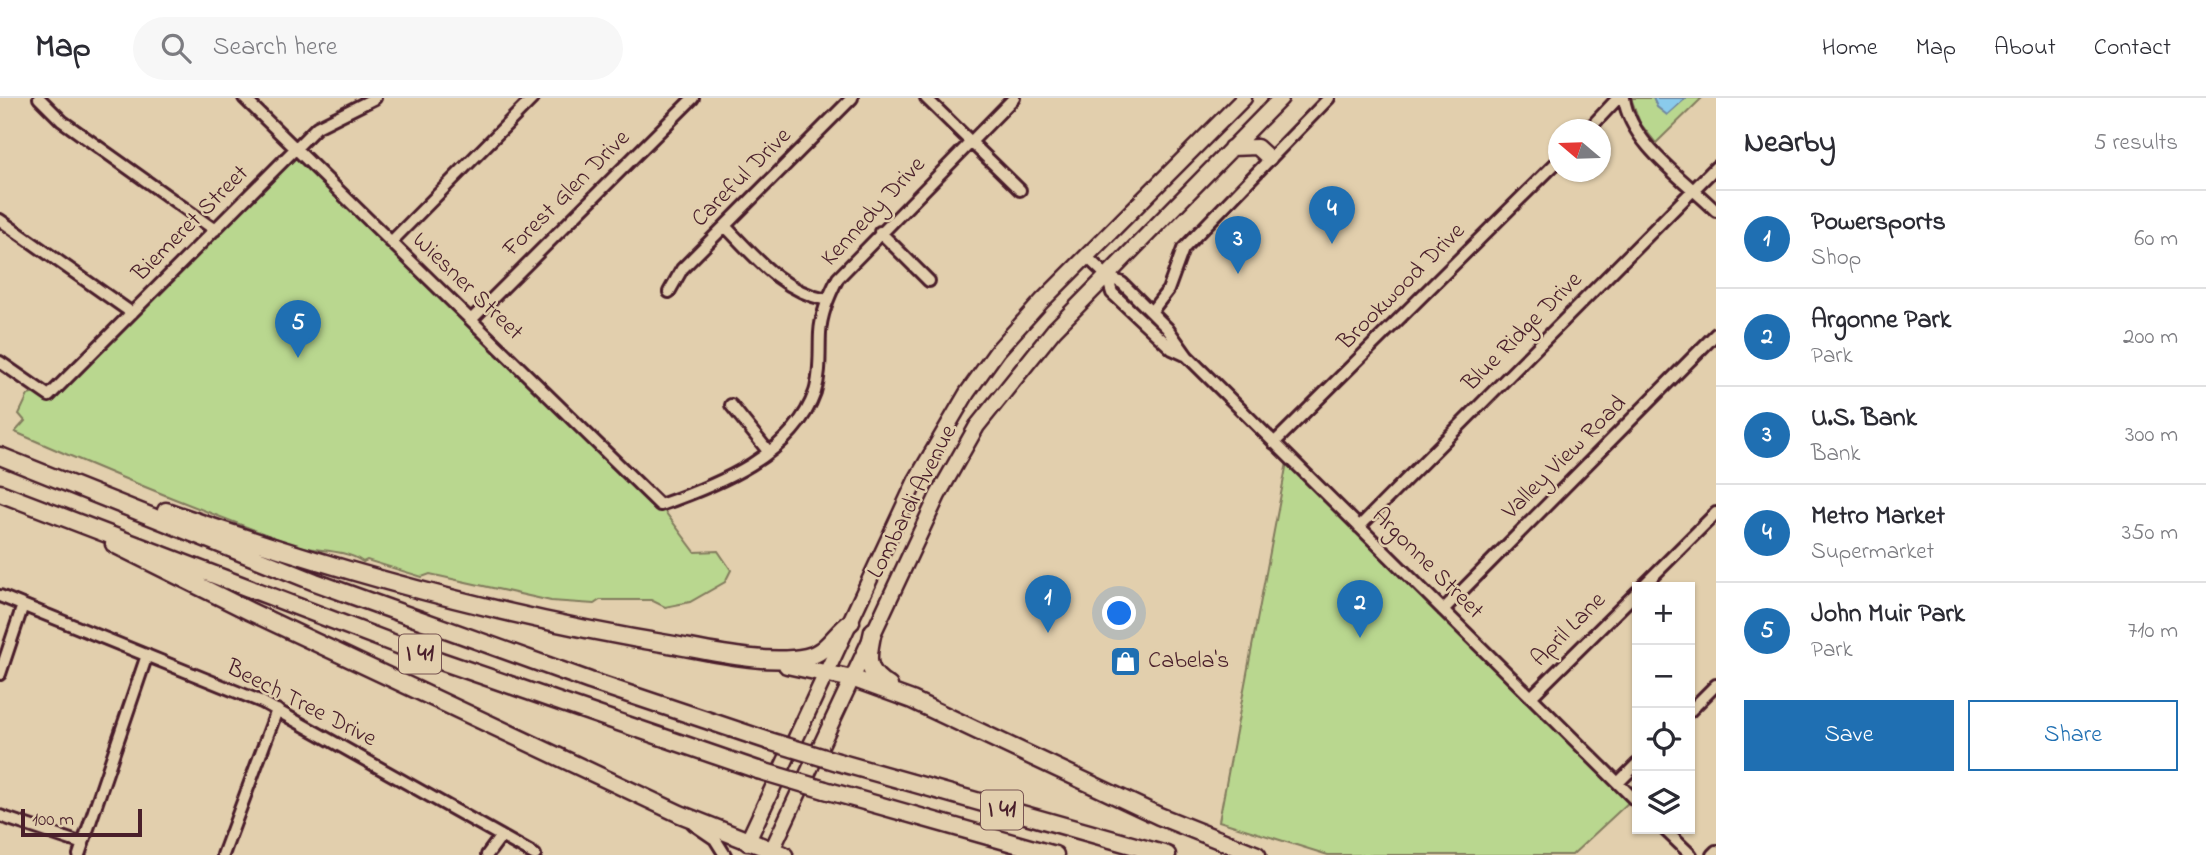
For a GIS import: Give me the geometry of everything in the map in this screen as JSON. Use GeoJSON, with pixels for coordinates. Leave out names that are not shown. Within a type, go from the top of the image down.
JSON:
{"type":"FeatureCollection","features":[{"type":"Feature","properties":{"kind":"highway","name":"I 41"},"geometry":{"type":"LineString","coordinates":[[0,456],[263,562],[427,623],[769,741],[1167,855]]}},
{"type":"Feature","properties":{"kind":"highway","name":"I 41"},"geometry":{"type":"LineString","coordinates":[[0,493],[432,658],[758,770],[1055,855]]}},
{"type":"Feature","properties":{"kind":"highway"},"geometry":{"type":"LineString","coordinates":[[112,500],[149,506],[265,546],[428,591],[597,632],[748,656],[851,678],[912,700],[1160,816],[1257,855]]}},
{"type":"Feature","properties":{"kind":"highway"},"geometry":{"type":"LineString","coordinates":[[85,525],[131,555],[680,814],[745,849],[774,854]]}},
{"type":"Feature","properties":{"kind":"highway"},"geometry":{"type":"LineString","coordinates":[[748,656],[809,657],[824,649],[851,622]]}},
{"type":"Feature","properties":{"kind":"highway"},"geometry":{"type":"LineString","coordinates":[[873,631],[867,657],[870,671],[880,681],[912,700]]}},
{"type":"Feature","properties":{"kind":"main road","name":"Lombardi Avenue"},"geometry":{"type":"LineString","coordinates":[[745,849],[922,469],[963,399],[1020,325],[1244,98]]}},
{"type":"Feature","properties":{"kind":"main road","name":"Lombardi Avenue"},"geometry":{"type":"LineString","coordinates":[[774,854],[873,631],[938,495],[973,432],[1025,363],[1281,98]]}},
{"type":"Feature","properties":{"kind":"main road"},"geometry":{"type":"LineString","coordinates":[[1257,147],[1258,122]]}},
{"type":"Feature","properties":{"kind":"main road"},"geometry":{"type":"LineString","coordinates":[[1231,148],[1257,147],[1269,158]]}},
{"type":"Feature","properties":{"kind":"street"},"geometry":{"type":"LineString","coordinates":[[39,98],[62,121],[215,230]]}},
{"type":"Feature","properties":{"kind":"street","name":"Wiesner Street"},"geometry":{"type":"LineString","coordinates":[[244,98],[660,505]]}},
{"type":"Feature","properties":{"kind":"street","name":"Biemeret Street"},"geometry":{"type":"LineString","coordinates":[[0,362],[49,396],[296,148],[329,118],[359,108],[375,98]]}},
{"type":"Feature","properties":{"kind":"street"},"geometry":{"type":"LineString","coordinates":[[391,242],[533,98]]}},
{"type":"Feature","properties":{"kind":"street","name":"Forest Glen Drive"},"geometry":{"type":"LineString","coordinates":[[471,320],[693,98]]}},
{"type":"Feature","properties":{"kind":"street","name":"Careful Drive"},"geometry":{"type":"LineString","coordinates":[[669,292],[682,269],[852,98]]}},
{"type":"Feature","properties":{"kind":"street"},"geometry":{"type":"LineString","coordinates":[[926,98],[1020,190]]}},
{"type":"Feature","properties":{"kind":"street","name":"Kennedy Drive"},"geometry":{"type":"LineString","coordinates":[[660,505],[728,479],[768,451],[801,419],[815,392],[827,300],[843,272],[1014,98]]}},
{"type":"Feature","properties":{"kind":"street"},"geometry":{"type":"LineString","coordinates":[[1151,312],[1168,290],[1184,248],[1329,98]]}},
{"type":"Feature","properties":{"kind":"street"},"geometry":{"type":"LineString","coordinates":[[1598,119],[1618,98]]}},
{"type":"Feature","properties":{"kind":"street"},"geometry":{"type":"LineString","coordinates":[[1624,98],[1632,122],[1648,145],[1716,211]]}},
{"type":"Feature","properties":{"kind":"street","name":"Blue Ridge Drive"},"geometry":{"type":"LineString","coordinates":[[1360,527],[1716,167]]}},
{"type":"Feature","properties":{"kind":"street","name":"Brookwood Drive"},"geometry":{"type":"LineString","coordinates":[[1274,443],[1548,171]]}},
{"type":"Feature","properties":{"kind":"street"},"geometry":{"type":"LineString","coordinates":[[0,220],[132,313]]}},
{"type":"Feature","properties":{"kind":"street"},"geometry":{"type":"LineString","coordinates":[[725,226],[767,269],[789,285],[827,300]]}},
{"type":"Feature","properties":{"kind":"street"},"geometry":{"type":"LineString","coordinates":[[880,232],[929,281]]}},
{"type":"Feature","properties":{"kind":"street","name":"Argonne Street"},"geometry":{"type":"LineString","coordinates":[[1086,256],[1107,276],[1122,282],[1188,356],[1274,443],[1632,797]]}},
{"type":"Feature","properties":{"kind":"street","name":"Argonne Street"},"geometry":{"type":"LineString","coordinates":[[1107,276],[1112,293],[1172,349],[1188,356]]}},
{"type":"Feature","properties":{"kind":"street","name":"Valley View Road"},"geometry":{"type":"LineString","coordinates":[[1443,610],[1716,334]]}},
{"type":"Feature","properties":{"kind":"street"},"geometry":{"type":"LineString","coordinates":[[731,405],[768,451]]}},
{"type":"Feature","properties":{"kind":"street","name":"April Lane"},"geometry":{"type":"LineString","coordinates":[[1647,582],[1716,513]]}},
{"type":"Feature","properties":{"kind":"street","name":"Beech Tree Drive"},"geometry":{"type":"LineString","coordinates":[[0,596],[278,710],[535,855]]}},
{"type":"Feature","properties":{"kind":"street","name":"April Lane"},"geometry":{"type":"LineString","coordinates":[[1531,697],[1632,597]]}},
{"type":"Feature","properties":{"kind":"street"},"geometry":{"type":"LineString","coordinates":[[0,674],[23,605]]}},
{"type":"Feature","properties":{"kind":"street"},"geometry":{"type":"LineString","coordinates":[[0,816],[81,850],[147,655]]}},
{"type":"Feature","properties":{"kind":"street"},"geometry":{"type":"LineString","coordinates":[[1693,708],[1716,685]]}},
{"type":"Feature","properties":{"kind":"street"},"geometry":{"type":"LineString","coordinates":[[223,855],[278,710]]}},
{"type":"Feature","properties":{"kind":"street"},"geometry":{"type":"LineString","coordinates":[[1618,783],[1632,769]]}},
{"type":"Feature","properties":{"kind":"street"},"geometry":{"type":"LineString","coordinates":[[680,814],[715,839],[726,855]]}},
{"type":"Feature","properties":{"kind":"street"},"geometry":{"type":"LineString","coordinates":[[1669,834],[1691,855]]}},
{"type":"Feature","properties":{"kind":"street"},"geometry":{"type":"LineString","coordinates":[[487,855],[501,836]]}},
{"type":"Feature","properties":{"kind":"green space"},"geometry":{"type":"Polygon","coordinates":[[[1631,98],[1702,98],[1656,143],[1640,123],[1631,98]]]}},
{"type":"Feature","properties":{"kind":"green space"},"geometry":{"type":"Polygon","coordinates":[[[296,148],[660,505],[695,552],[718,551],[731,570],[725,582],[690,602],[665,607],[651,600],[600,600],[594,604],[551,601],[430,574],[422,577],[367,560],[363,562],[346,554],[292,544],[15,432],[25,421],[19,414],[28,395],[50,389],[67,379],[67,368],[93,348],[296,148]]]}},
{"type":"Feature","properties":{"kind":"green space"},"geometry":{"type":"Polygon","coordinates":[[[1288,457],[1629,802],[1572,855],[1328,855],[1219,821],[1288,457]]]}},
{"type":"Feature","properties":{"kind":"water"},"geometry":{"type":"Polygon","coordinates":[[[1653,98],[1686,98],[1667,115],[1657,107],[1653,98]]]}},
{"type":"Feature","properties":{"kind":"place","name":"Metro Market"},"geometry":{"type":"Point","coordinates":[1332,244]}},
{"type":"Feature","properties":{"kind":"place","name":"U.S. Bank"},"geometry":{"type":"Point","coordinates":[1238,274]}},
{"type":"Feature","properties":{"kind":"place","name":"John Muir Park"},"geometry":{"type":"Point","coordinates":[298,358]}},
{"type":"Feature","properties":{"kind":"place","name":"Powersports"},"geometry":{"type":"Point","coordinates":[1048,633]}},
{"type":"Feature","properties":{"kind":"place","name":"Argonne Park"},"geometry":{"type":"Point","coordinates":[1360,638]}},
{"type":"Feature","properties":{"kind":"place","name":"Cabela's"},"geometry":{"type":"Point","coordinates":[1125,661]}}]}
